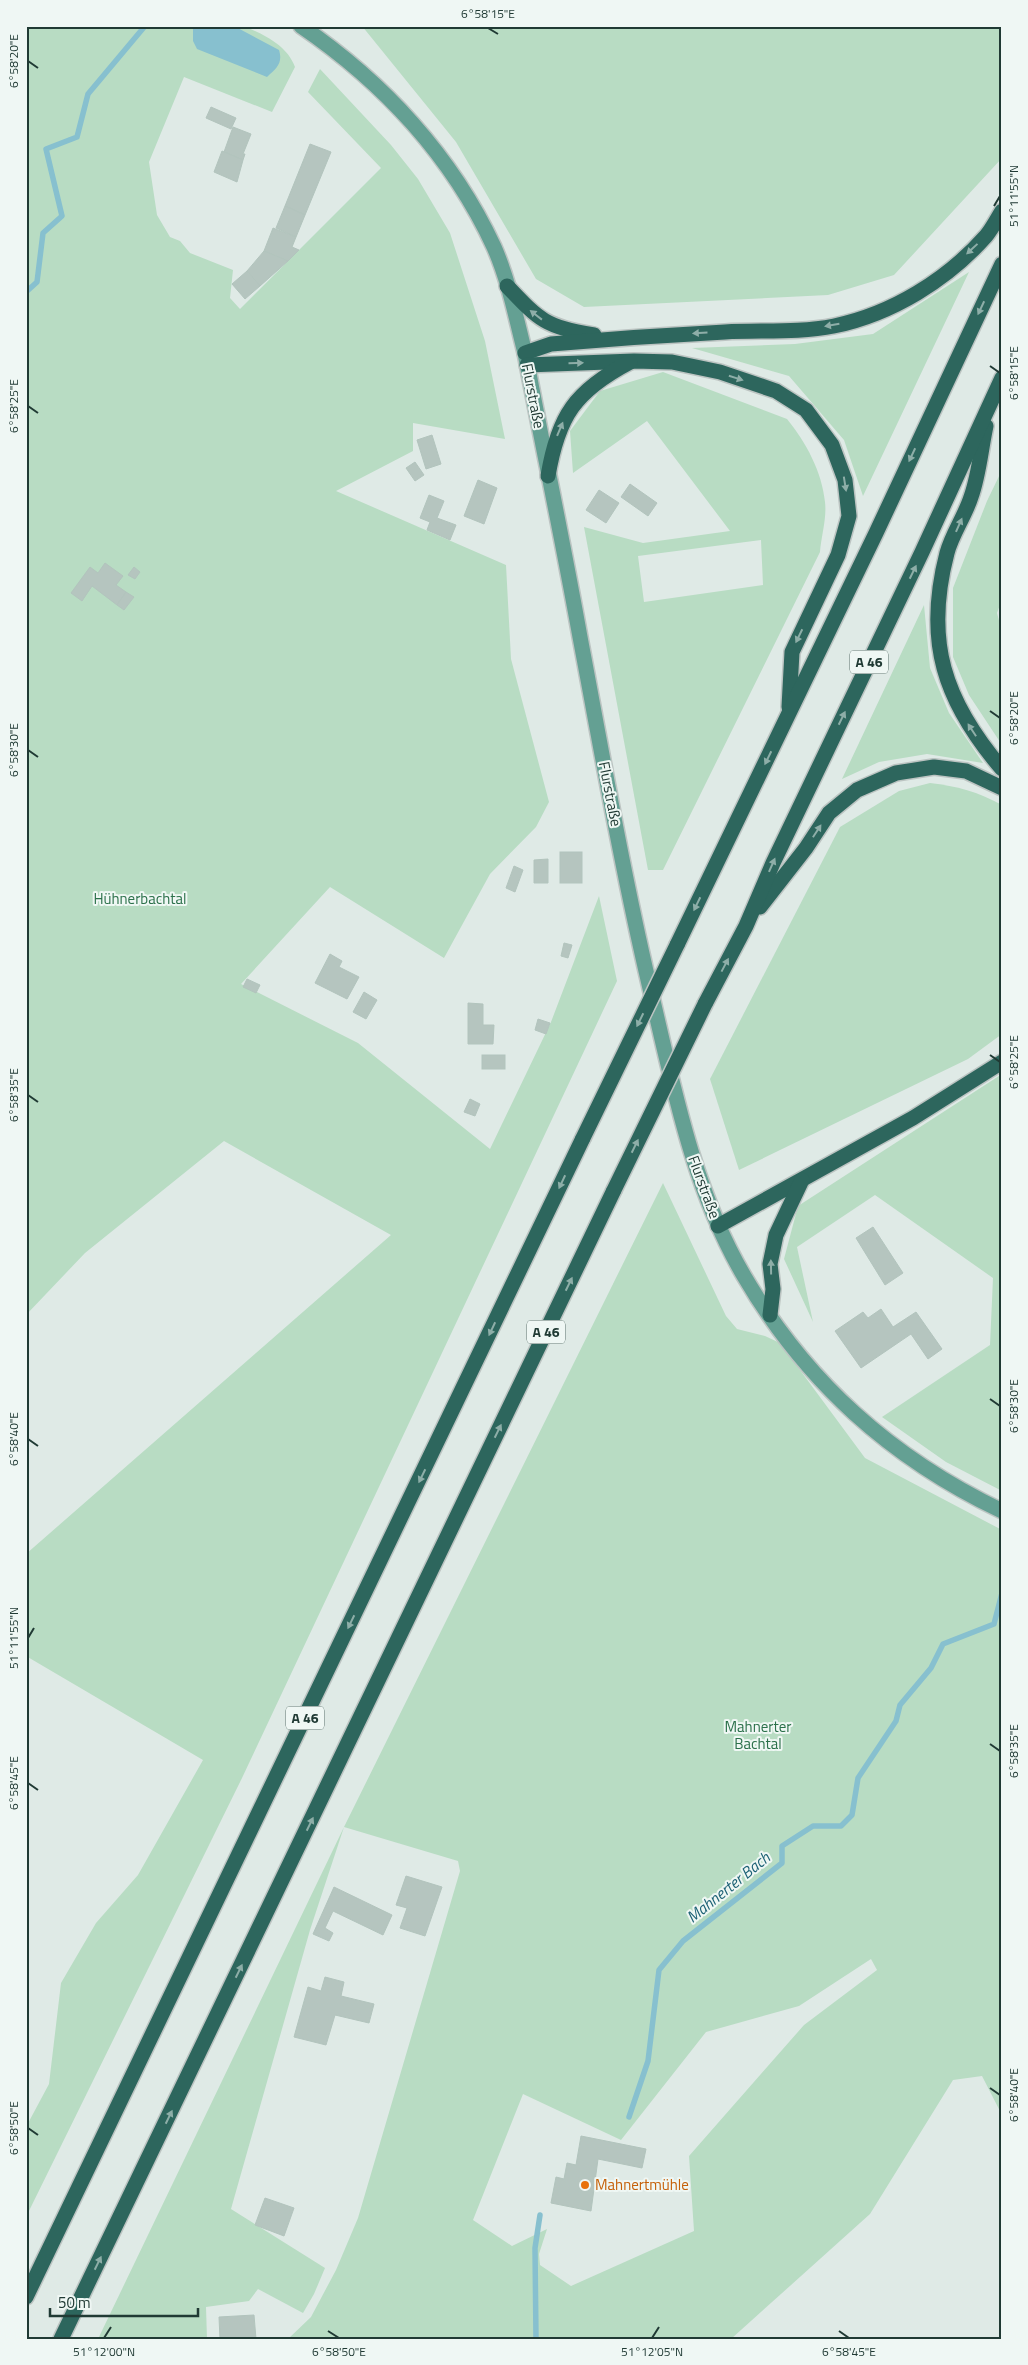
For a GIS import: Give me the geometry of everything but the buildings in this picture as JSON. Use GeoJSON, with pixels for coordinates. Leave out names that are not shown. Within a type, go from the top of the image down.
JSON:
{"type":"FeatureCollection","features":[{"type":"Feature","properties":{"kind":"highway"},"geometry":{"type":"LineString","coordinates":[[526,359],[550,344],[749,330],[787,332],[834,326],[876,314],[919,292],[955,265],[986,236],[1002,211]]}},
{"type":"Feature","properties":{"kind":"highway","name":"A 46"},"geometry":{"type":"LineString","coordinates":[[26,2297],[582,1138],[789,714],[1002,264]]}},
{"type":"Feature","properties":{"kind":"highway"},"geometry":{"type":"LineString","coordinates":[[508,286],[535,316],[557,328],[615,338]]}},
{"type":"Feature","properties":{"kind":"highway"},"geometry":{"type":"LineString","coordinates":[[526,359],[672,362],[720,372],[776,391],[806,410],[832,445],[845,480],[848,516],[838,556],[792,652],[789,714]]}},
{"type":"Feature","properties":{"kind":"highway"},"geometry":{"type":"LineString","coordinates":[[548,476],[553,446],[564,420],[578,399],[600,378],[634,361]]}},
{"type":"Feature","properties":{"kind":"highway","name":"A 46"},"geometry":{"type":"LineString","coordinates":[[61,2339],[614,1190],[705,1004],[746,926],[773,863],[922,552],[1002,378]]}},
{"type":"Feature","properties":{"kind":"highway"},"geometry":{"type":"LineString","coordinates":[[992,398],[972,497],[948,552],[940,589],[938,625],[941,661],[955,699],[971,730],[1002,769]]}},
{"type":"Feature","properties":{"kind":"highway"},"geometry":{"type":"LineString","coordinates":[[746,926],[806,848],[828,813],[857,790],[896,774],[934,767],[966,771],[1002,788]]}},
{"type":"Feature","properties":{"kind":"highway"},"geometry":{"type":"LineString","coordinates":[[718,1226],[913,1118],[1002,1062]]}},
{"type":"Feature","properties":{"kind":"highway"},"geometry":{"type":"LineString","coordinates":[[770,1316],[773,1289],[770,1264],[776,1235],[802,1180]]}},
{"type":"Feature","properties":{"kind":"main road","name":"Flurstraße"},"geometry":{"type":"LineString","coordinates":[[301,26],[341,54],[380,88],[442,160],[473,208],[494,248],[508,286],[526,359],[631,908],[687,1140],[702,1189],[718,1226],[743,1275],[770,1316],[813,1374],[854,1414],[923,1467],[967,1494],[1002,1511]]}},
{"type":"Feature","properties":{"kind":"green space","name":"Hühnerbachtal"},"geometry":{"type":"Polygon","coordinates":[[[26,26],[244,26],[267,37],[281,47],[291,59],[295,67],[272,112],[184,77],[149,162],[157,215],[170,237],[180,241],[190,253],[233,270],[230,298],[240,309],[381,168],[308,92],[320,69],[391,145],[418,179],[450,233],[485,341],[505,439],[413,423],[413,451],[336,491],[506,565],[511,659],[549,802],[536,827],[490,874],[444,958],[330,887],[241,984],[358,1043],[490,1149],[551,1022],[599,896],[617,981],[242,1778],[26,2217],[26,2127],[49,2084],[61,1983],[96,1923],[138,1875],[203,1760],[26,1656],[26,1554],[391,1235],[224,1141],[85,1253],[26,1315],[26,26]]]}},
{"type":"Feature","properties":{"kind":"green space"},"geometry":{"type":"Polygon","coordinates":[[[362,26],[1002,26],[1002,158],[894,275],[828,295],[584,307],[536,279],[456,142],[362,26]]]}},
{"type":"Feature","properties":{"kind":"green space"},"geometry":{"type":"Polygon","coordinates":[[[969,272],[863,496],[844,440],[789,376],[692,348],[795,344],[873,334],[969,272]]]}},
{"type":"Feature","properties":{"kind":"green space"},"geometry":{"type":"Polygon","coordinates":[[[663,372],[787,419],[807,447],[817,469],[825,502],[825,521],[820,552],[663,870],[648,870],[584,527],[643,543],[730,531],[647,421],[573,473],[570,431],[600,391],[663,372]],[[761,540],[638,556],[644,602],[763,585],[761,540]]]}},
{"type":"Feature","properties":{"kind":"green space"},"geometry":{"type":"Polygon","coordinates":[[[1002,470],[1002,599],[997,613],[1002,632],[1002,745],[969,695],[953,657],[953,588],[987,501],[1002,470]]]}},
{"type":"Feature","properties":{"kind":"green space"},"geometry":{"type":"Polygon","coordinates":[[[924,605],[930,668],[949,713],[983,763],[927,754],[879,762],[842,779],[924,605]]]}},
{"type":"Feature","properties":{"kind":"green space"},"geometry":{"type":"Polygon","coordinates":[[[930,783],[967,790],[1002,805],[1002,1034],[968,1059],[739,1170],[710,1079],[840,827],[899,791],[930,783]]]}},
{"type":"Feature","properties":{"kind":"green space"},"geometry":{"type":"Polygon","coordinates":[[[1002,1074],[1002,1491],[946,1462],[882,1417],[990,1345],[993,1278],[875,1195],[797,1247],[813,1322],[784,1259],[798,1206],[1002,1074]]]}},
{"type":"Feature","properties":{"kind":"green space","name":"Mahnerter Bachtal"},"geometry":{"type":"Polygon","coordinates":[[[663,1183],[726,1316],[737,1329],[765,1336],[780,1343],[865,1458],[1002,1530],[1002,2115],[982,2076],[953,2080],[870,2214],[731,2339],[288,2339],[311,2317],[336,2270],[358,2218],[460,1871],[458,1861],[344,1827],[663,1183]],[[871,1959],[799,2006],[706,2032],[621,2140],[523,2094],[473,2220],[512,2246],[547,2229],[539,2254],[540,2265],[571,2286],[694,2231],[689,2156],[804,2025],[877,1970],[871,1959]]]}},
{"type":"Feature","properties":{"kind":"green space"},"geometry":{"type":"Polygon","coordinates":[[[344,1827],[310,1930],[231,2209],[325,2268],[314,2294],[303,2313],[258,2289],[249,2301],[206,2307],[207,2339],[98,2339],[344,1827]]]}},
{"type":"Feature","properties":{"kind":"water"},"geometry":{"type":"Polygon","coordinates":[[[196,26],[234,26],[279,50],[280,62],[267,77],[197,49],[193,41],[193,29],[196,26]]]}},
{"type":"Feature","properties":{"kind":"waterway"},"geometry":{"type":"LineString","coordinates":[[26,292],[37,282],[43,233],[62,216],[46,149],[77,137],[88,94],[145,26]]}},
{"type":"Feature","properties":{"kind":"waterway","name":"Mahnerter Bach"},"geometry":{"type":"LineString","coordinates":[[629,2117],[648,2061],[659,1970],[683,1941],[782,1863],[782,1846],[813,1826],[841,1826],[852,1815],[858,1778],[896,1721],[900,1705],[931,1668],[943,1644],[994,1624],[1002,1593]]}},
{"type":"Feature","properties":{"kind":"waterway","name":"Mahnerter Bach"},"geometry":{"type":"LineString","coordinates":[[536,2339],[535,2248],[540,2215]]}},
{"type":"Feature","properties":{"kind":"place","name":"Mahnertmühle"},"geometry":{"type":"Point","coordinates":[585,2185]}}]}
